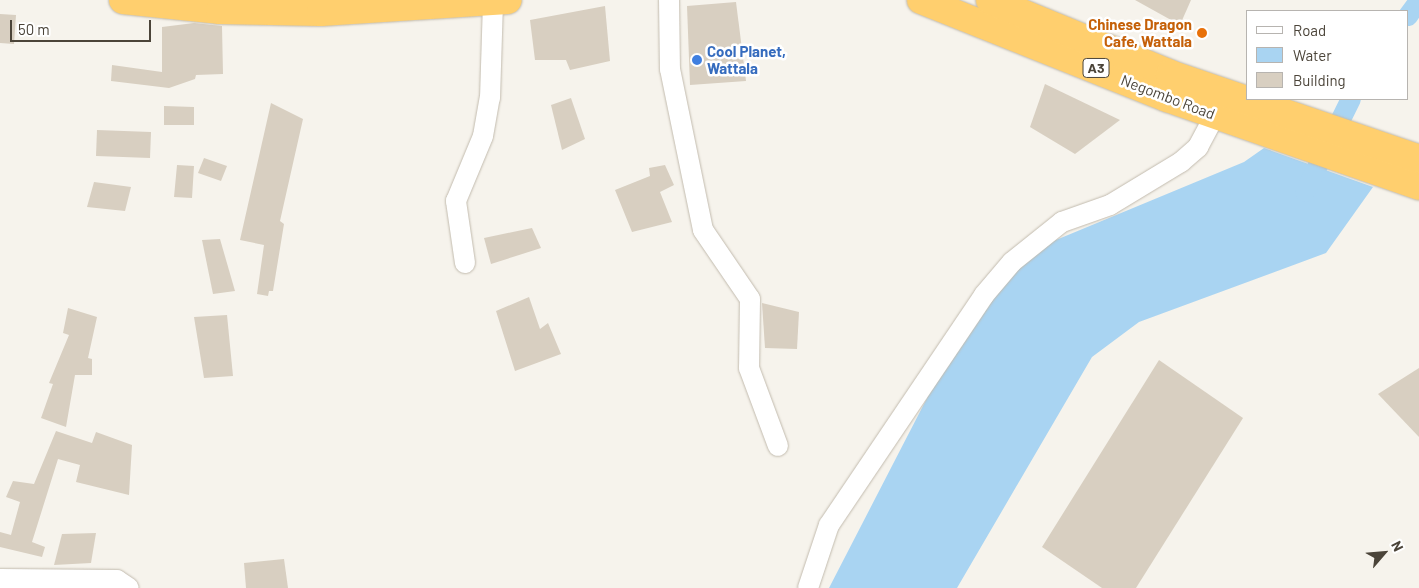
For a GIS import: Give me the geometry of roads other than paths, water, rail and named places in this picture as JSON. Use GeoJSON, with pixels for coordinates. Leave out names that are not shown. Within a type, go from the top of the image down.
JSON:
{"type":"FeatureCollection","features":[{"type":"Feature","properties":{"kind":"highway"},"geometry":{"type":"LineString","coordinates":[[123,0],[220,10],[321,12],[500,1]]}},
{"type":"Feature","properties":{"kind":"highway","name":"Negombo Road"},"geometry":{"type":"LineString","coordinates":[[921,0],[951,5],[1215,115],[1275,123]]}},
{"type":"Feature","properties":{"kind":"highway","name":"Negombo Road"},"geometry":{"type":"LineString","coordinates":[[990,0],[1170,74],[1275,123],[1414,171]]}},
{"type":"Feature","properties":{"kind":"street"},"geometry":{"type":"LineString","coordinates":[[669,0],[670,69],[702,230],[750,299],[749,368],[778,446]]}},
{"type":"Feature","properties":{"kind":"street"},"geometry":{"type":"LineString","coordinates":[[465,263],[456,201],[483,136],[494,70],[500,1]]}},
{"type":"Feature","properties":{"kind":"street"},"geometry":{"type":"LineString","coordinates":[[808,588],[829,525],[984,295],[1012,262],[1062,222],[1110,205],[1181,162],[1198,147],[1215,115]]}},
{"type":"Feature","properties":{"kind":"street"},"geometry":{"type":"LineString","coordinates":[[0,579],[117,580],[129,588]]}},
{"type":"Feature","properties":{"kind":"water"},"geometry":{"type":"Polygon","coordinates":[[[1264,148],[1373,187],[1326,253],[1139,322],[1092,357],[957,588],[829,588],[957,340],[1027,252],[1244,162],[1264,148]]]}},
{"type":"Feature","properties":{"kind":"waterway"},"geometry":{"type":"LineString","coordinates":[[1409,15],[1419,1]]}},
{"type":"Feature","properties":{"kind":"waterway"},"geometry":{"type":"LineString","coordinates":[[1305,192],[1351,100]]}},
{"type":"Feature","properties":{"kind":"place","name":"Chinese Dragon Cafe, Wattala"},"geometry":{"type":"Point","coordinates":[1202,33]}},
{"type":"Feature","properties":{"kind":"place","name":"Cool Planet, Wattala"},"geometry":{"type":"Point","coordinates":[697,60]}}]}
